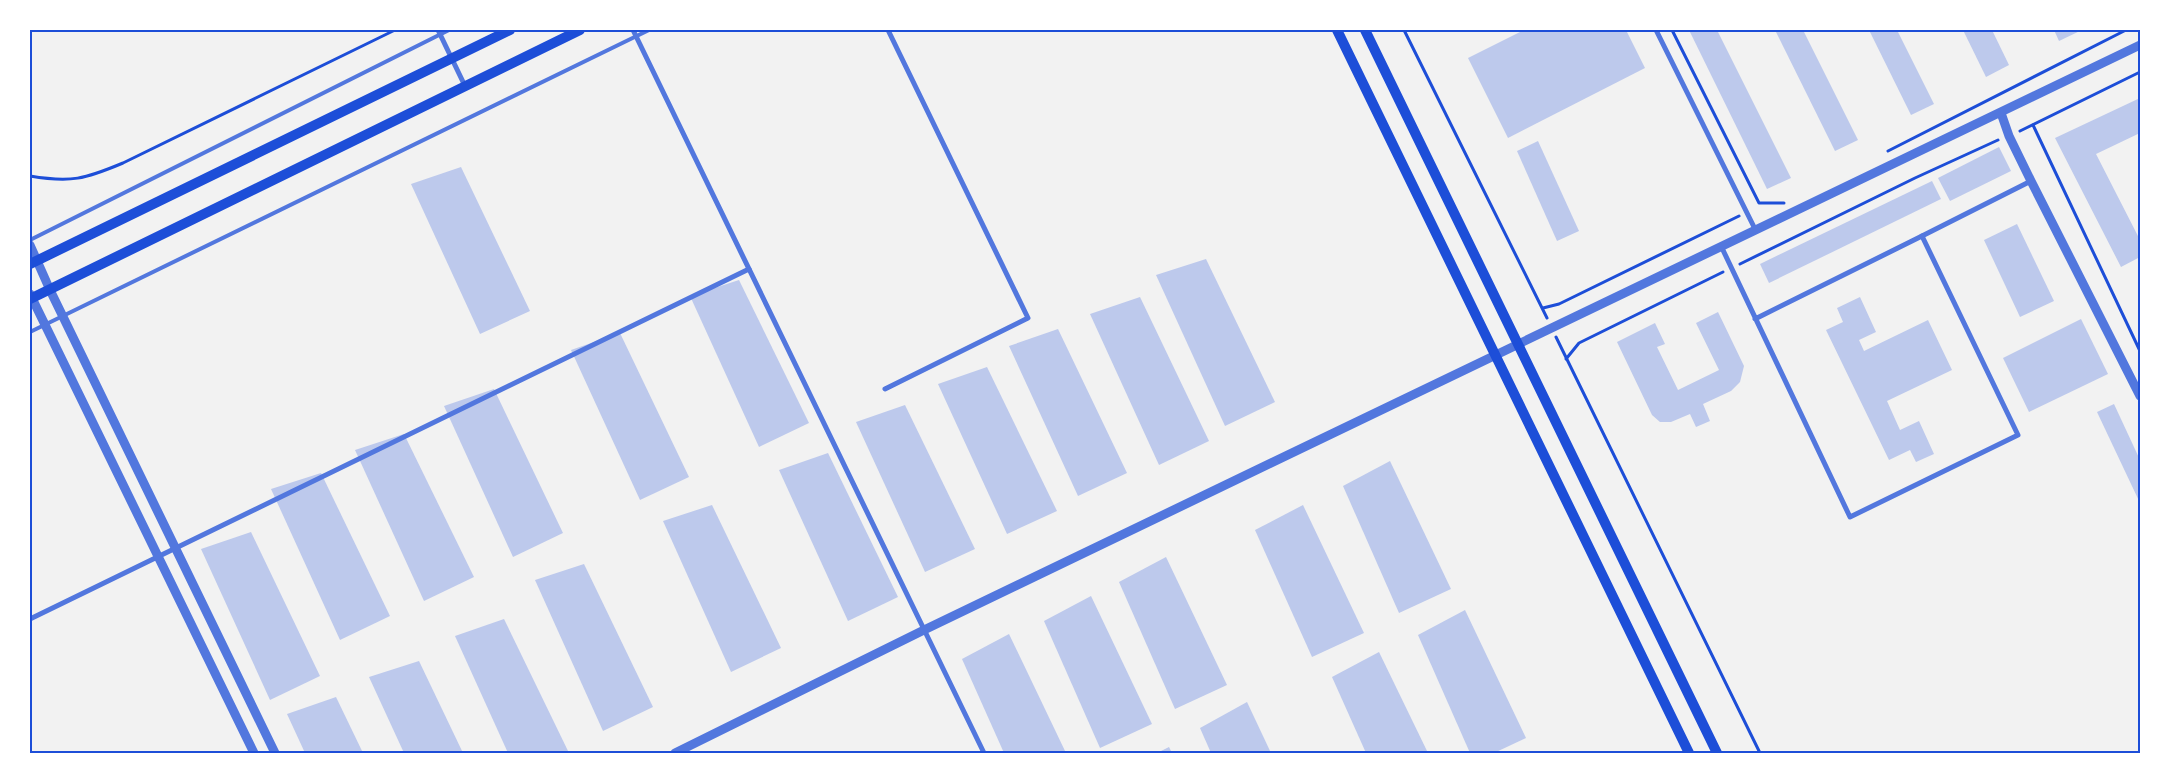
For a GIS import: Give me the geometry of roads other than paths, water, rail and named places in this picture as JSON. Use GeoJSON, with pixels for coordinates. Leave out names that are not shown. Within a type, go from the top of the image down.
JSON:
{"type":"FeatureCollection","features":[{"type":"Feature","properties":{"kind":"main road"},"geometry":{"type":"LineString","coordinates":[[34,262],[510,30]]}},
{"type":"Feature","properties":{"kind":"main road"},"geometry":{"type":"LineString","coordinates":[[31,297],[50,290],[580,30]]}},
{"type":"Feature","properties":{"kind":"main road"},"geometry":{"type":"LineString","coordinates":[[1337,30],[1689,753]]}},
{"type":"Feature","properties":{"kind":"main road"},"geometry":{"type":"LineString","coordinates":[[1365,30],[1717,753]]}},
{"type":"Feature","properties":{"kind":"street"},"geometry":{"type":"LineString","coordinates":[[633,30],[984,753]]}},
{"type":"Feature","properties":{"kind":"street"},"geometry":{"type":"LineString","coordinates":[[885,389],[1028,318],[888,30]]}},
{"type":"Feature","properties":{"kind":"street"},"geometry":{"type":"LineString","coordinates":[[1656,30],[1757,231]]}},
{"type":"Feature","properties":{"kind":"street"},"geometry":{"type":"LineString","coordinates":[[439,32],[465,86]]}},
{"type":"Feature","properties":{"kind":"street"},"geometry":{"type":"LineString","coordinates":[[675,753],[924,630],[1722,248],[2140,45]]}},
{"type":"Feature","properties":{"kind":"street"},"geometry":{"type":"LineString","coordinates":[[2000,113],[2031,181],[2140,396]]}},
{"type":"Feature","properties":{"kind":"street"},"geometry":{"type":"LineString","coordinates":[[1755,319],[2031,181]]}},
{"type":"Feature","properties":{"kind":"street"},"geometry":{"type":"LineString","coordinates":[[1722,248],[1850,517],[2018,435],[1922,236]]}},
{"type":"Feature","properties":{"kind":"street"},"geometry":{"type":"LineString","coordinates":[[30,245],[34,262],[50,290],[275,753]]}},
{"type":"Feature","properties":{"kind":"street"},"geometry":{"type":"LineString","coordinates":[[30,618],[748,269]]}},
{"type":"Feature","properties":{"kind":"street"},"geometry":{"type":"LineString","coordinates":[[31,297],[254,753]]}},
{"type":"Feature","properties":{"kind":"lane"},"geometry":{"type":"LineString","coordinates":[[30,240],[439,32],[449,30]]}},
{"type":"Feature","properties":{"kind":"lane"},"geometry":{"type":"LineString","coordinates":[[30,332],[649,30]]}}]}
